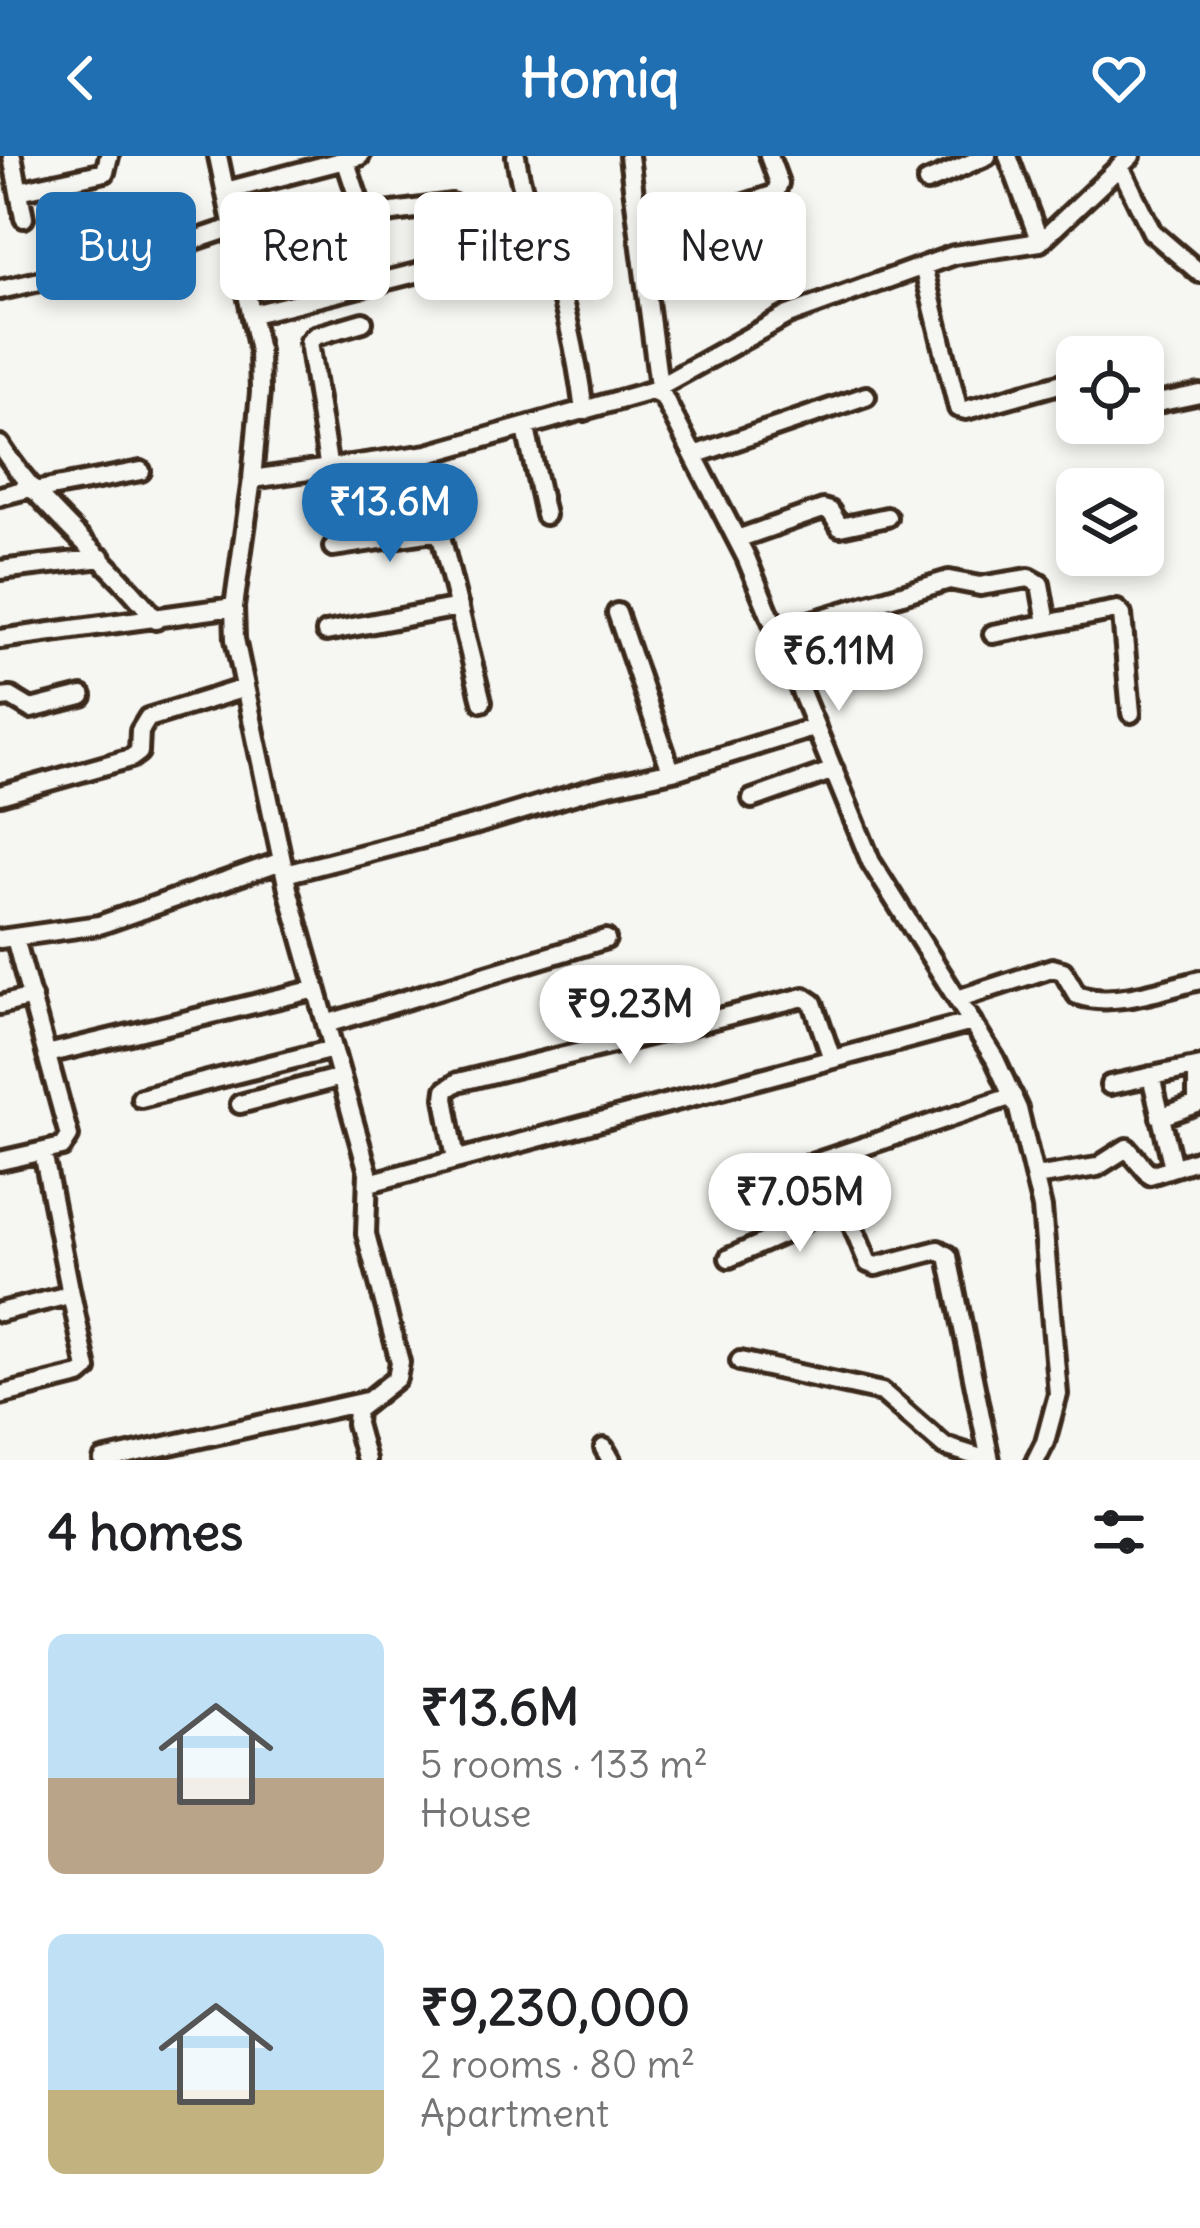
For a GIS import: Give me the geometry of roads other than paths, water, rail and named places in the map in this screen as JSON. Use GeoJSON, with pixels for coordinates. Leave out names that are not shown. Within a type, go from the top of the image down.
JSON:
{"type":"FeatureCollection","features":[{"type":"Feature","properties":{"kind":"street"},"geometry":{"type":"LineString","coordinates":[[12,156],[24,218]]}},
{"type":"Feature","properties":{"kind":"street"},"geometry":{"type":"LineString","coordinates":[[19,191],[105,172],[109,156]]}},
{"type":"Feature","properties":{"kind":"street"},"geometry":{"type":"LineString","coordinates":[[218,156],[226,190],[352,158],[364,216],[414,209]]}},
{"type":"Feature","properties":{"kind":"street"},"geometry":{"type":"LineString","coordinates":[[516,156],[523,200],[549,258],[576,347],[584,412]]}},
{"type":"Feature","properties":{"kind":"street"},"geometry":{"type":"LineString","coordinates":[[629,156],[637,229]]}},
{"type":"Feature","properties":{"kind":"street"},"geometry":{"type":"LineString","coordinates":[[769,156],[776,192]]}},
{"type":"Feature","properties":{"kind":"street"},"geometry":{"type":"LineString","coordinates":[[927,182],[988,156]]}},
{"type":"Feature","properties":{"kind":"street"},"geometry":{"type":"LineString","coordinates":[[1008,156],[1040,242]]}},
{"type":"Feature","properties":{"kind":"street"},"geometry":{"type":"LineString","coordinates":[[252,479],[421,455],[526,429],[655,388],[773,322],[967,252],[1040,242],[1125,161],[1152,232],[1200,273]]}},
{"type":"Feature","properties":{"kind":"street"},"geometry":{"type":"LineString","coordinates":[[0,290],[145,257],[220,232]]}},
{"type":"Feature","properties":{"kind":"street"},"geometry":{"type":"LineString","coordinates":[[923,266],[958,408],[966,410],[1056,385]]}},
{"type":"Feature","properties":{"kind":"street"},"geometry":{"type":"LineString","coordinates":[[253,314],[414,273]]}},
{"type":"Feature","properties":{"kind":"street"},"geometry":{"type":"LineString","coordinates":[[103,1460],[155,1454],[366,1401],[392,1383],[400,1371],[366,1234],[369,1183],[284,867],[235,639],[234,608],[260,392],[250,300]]}},
{"type":"Feature","properties":{"kind":"street"},"geometry":{"type":"LineString","coordinates":[[645,300],[655,388],[664,396],[737,539],[879,876],[1013,1096],[1044,1221],[1058,1394],[1046,1442],[1036,1460]]}},
{"type":"Feature","properties":{"kind":"street"},"geometry":{"type":"LineString","coordinates":[[329,470],[309,342],[363,322]]}},
{"type":"Feature","properties":{"kind":"street"},"geometry":{"type":"LineString","coordinates":[[1164,402],[1200,394]]}},
{"type":"Feature","properties":{"kind":"street"},"geometry":{"type":"LineString","coordinates":[[694,455],[866,395]]}},
{"type":"Feature","properties":{"kind":"street"},"geometry":{"type":"LineString","coordinates":[[526,429],[544,515]]}},
{"type":"Feature","properties":{"kind":"street"},"geometry":{"type":"LineString","coordinates":[[0,446],[33,490],[103,558],[157,620]]}},
{"type":"Feature","properties":{"kind":"street"},"geometry":{"type":"LineString","coordinates":[[421,455],[482,702]]}},
{"type":"Feature","properties":{"kind":"street"},"geometry":{"type":"LineString","coordinates":[[0,496],[141,471]]}},
{"type":"Feature","properties":{"kind":"street"},"geometry":{"type":"LineString","coordinates":[[737,539],[824,509],[840,527],[886,517]]}},
{"type":"Feature","properties":{"kind":"street"},"geometry":{"type":"LineString","coordinates":[[333,547],[440,532]]}},
{"type":"Feature","properties":{"kind":"street"},"geometry":{"type":"LineString","coordinates":[[0,570],[103,558]]}},
{"type":"Feature","properties":{"kind":"street"},"geometry":{"type":"LineString","coordinates":[[776,632],[949,580],[980,586],[1029,578],[1040,584],[1047,623]]}},
{"type":"Feature","properties":{"kind":"street"},"geometry":{"type":"LineString","coordinates":[[326,632],[459,607]]}},
{"type":"Feature","properties":{"kind":"street"},"geometry":{"type":"LineString","coordinates":[[0,639],[234,608]]}},
{"type":"Feature","properties":{"kind":"street"},"geometry":{"type":"LineString","coordinates":[[993,634],[1114,609],[1120,612],[1131,713]]}},
{"type":"Feature","properties":{"kind":"street"},"geometry":{"type":"LineString","coordinates":[[617,613],[670,771]]}},
{"type":"Feature","properties":{"kind":"street"},"geometry":{"type":"LineString","coordinates":[[0,795],[131,758],[139,752],[140,731],[148,718],[245,688]]}},
{"type":"Feature","properties":{"kind":"street"},"geometry":{"type":"LineString","coordinates":[[0,698],[11,697],[31,709],[82,696]]}},
{"type":"Feature","properties":{"kind":"street"},"geometry":{"type":"LineString","coordinates":[[0,1161],[66,1145],[69,1136],[32,997],[8,939],[99,925],[284,867],[670,771],[816,727]]}},
{"type":"Feature","properties":{"kind":"street"},"geometry":{"type":"LineString","coordinates":[[752,799],[834,770]]}},
{"type":"Feature","properties":{"kind":"street"},"geometry":{"type":"LineString","coordinates":[[326,1024],[606,939]]}},
{"type":"Feature","properties":{"kind":"street"},"geometry":{"type":"LineString","coordinates":[[957,999],[1052,968],[1063,971],[1077,995],[1090,998],[1140,994],[1200,980]]}},
{"type":"Feature","properties":{"kind":"street"},"geometry":{"type":"LineString","coordinates":[[47,1054],[316,989]]}},
{"type":"Feature","properties":{"kind":"street"},"geometry":{"type":"LineString","coordinates":[[0,1005],[32,997]]}},
{"type":"Feature","properties":{"kind":"street"},"geometry":{"type":"LineString","coordinates":[[456,1160],[445,1098],[446,1090],[458,1082],[804,998],[813,1003],[832,1059]]}},
{"type":"Feature","properties":{"kind":"street"},"geometry":{"type":"LineString","coordinates":[[369,1183],[972,1022]]}},
{"type":"Feature","properties":{"kind":"street"},"geometry":{"type":"LineString","coordinates":[[141,1098],[333,1049]]}},
{"type":"Feature","properties":{"kind":"street"},"geometry":{"type":"LineString","coordinates":[[1110,1085],[1198,1066],[1198,1104],[1160,1117]]}},
{"type":"Feature","properties":{"kind":"street"},"geometry":{"type":"LineString","coordinates":[[1150,1076],[1173,1167]]}},
{"type":"Feature","properties":{"kind":"street"},"geometry":{"type":"LineString","coordinates":[[240,1105],[341,1077]]}},
{"type":"Feature","properties":{"kind":"street"},"geometry":{"type":"LineString","coordinates":[[764,1180],[1013,1096]]}},
{"type":"Feature","properties":{"kind":"street"},"geometry":{"type":"LineString","coordinates":[[1035,1177],[1097,1168],[1127,1148],[1147,1174],[1200,1159]]}},
{"type":"Feature","properties":{"kind":"street"},"geometry":{"type":"LineString","coordinates":[[0,1394],[80,1375],[87,1369],[43,1152]]}},
{"type":"Feature","properties":{"kind":"street"},"geometry":{"type":"LineString","coordinates":[[740,1361],[882,1392],[944,1446],[989,1460],[948,1256],[938,1250],[871,1265],[826,1159]]}},
{"type":"Feature","properties":{"kind":"street"},"geometry":{"type":"LineString","coordinates":[[729,1258],[792,1230],[840,1195]]}},
{"type":"Feature","properties":{"kind":"street"},"geometry":{"type":"LineString","coordinates":[[0,1312],[65,1296],[70,1289]]}},
{"type":"Feature","properties":{"kind":"street"},"geometry":{"type":"LineString","coordinates":[[365,1460],[355,1417],[366,1401]]}}]}
